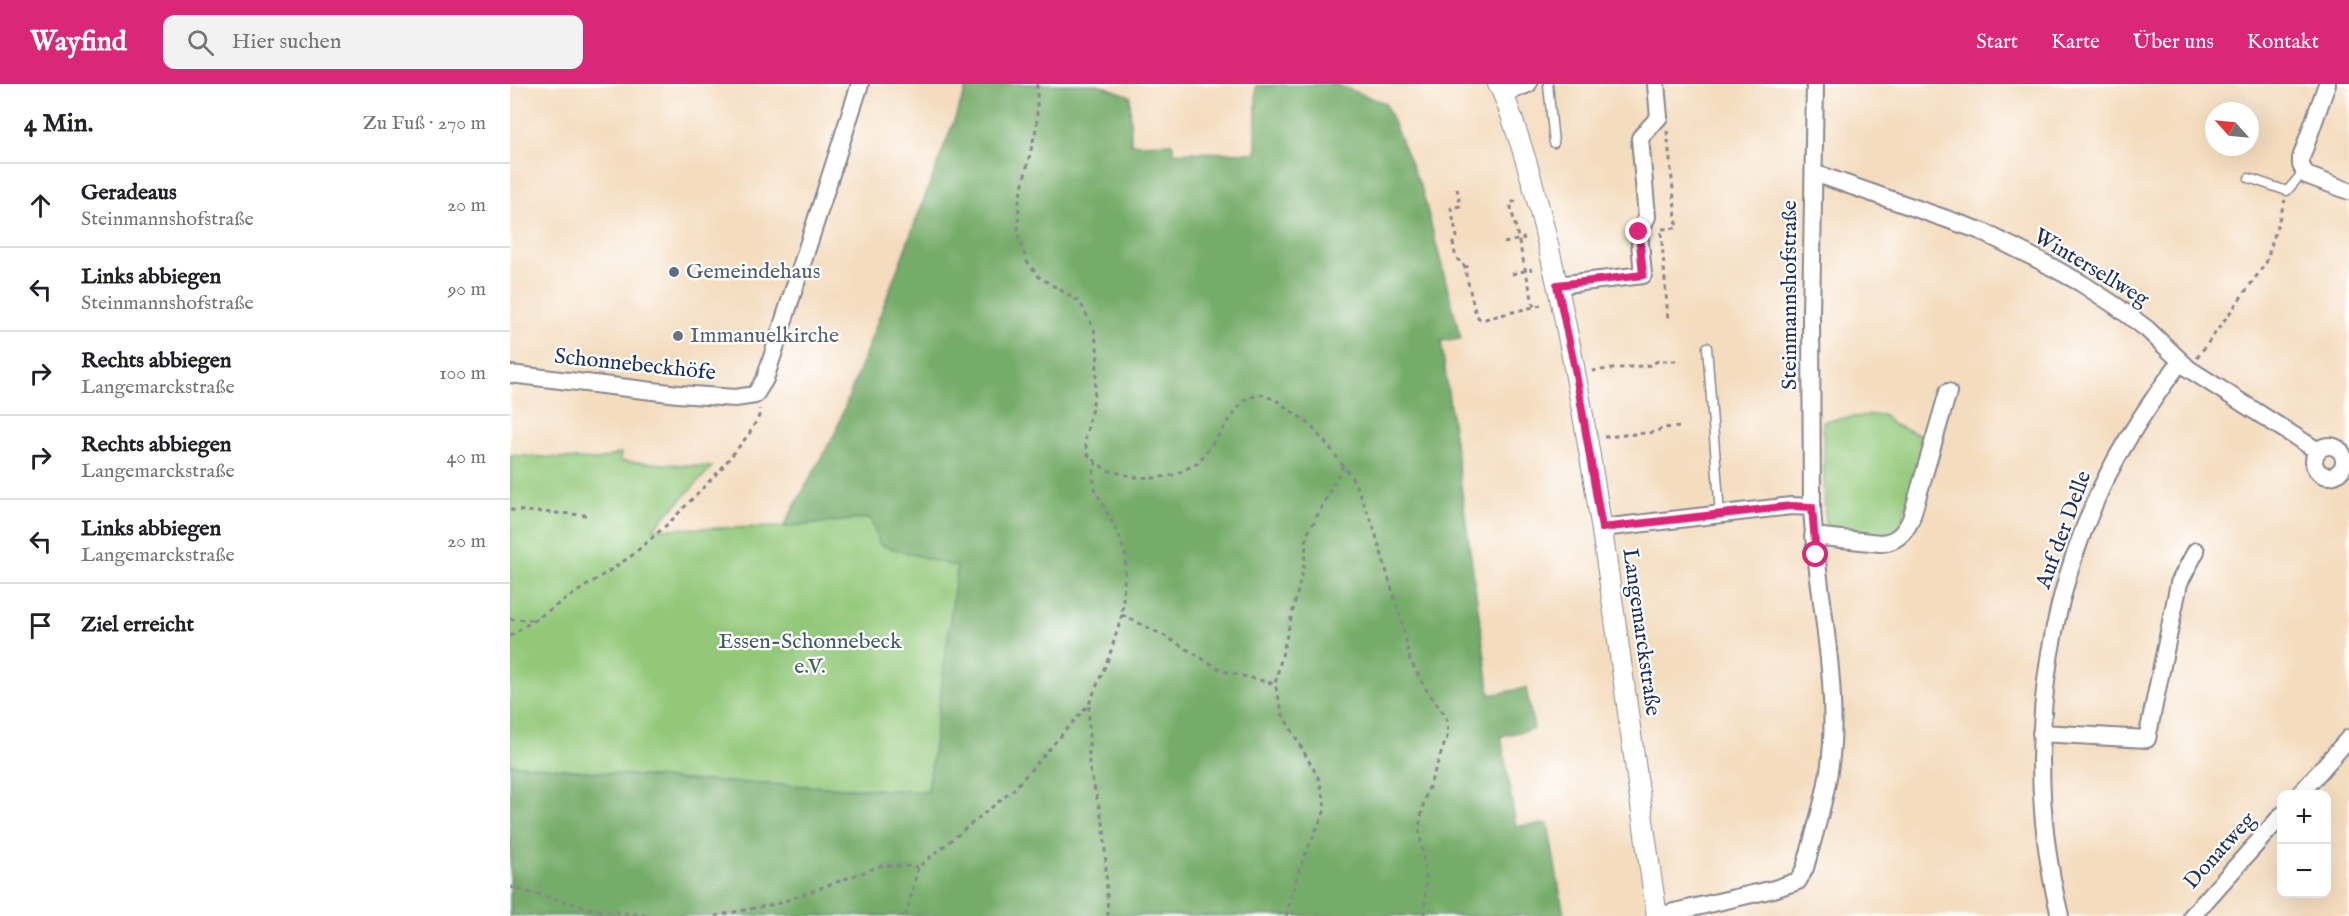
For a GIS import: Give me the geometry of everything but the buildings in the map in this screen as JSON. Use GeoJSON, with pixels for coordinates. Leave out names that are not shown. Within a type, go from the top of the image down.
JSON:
{"type":"FeatureCollection","features":[{"type":"Feature","properties":{"kind":"street"},"geometry":{"type":"LineString","coordinates":[[755,394],[765,380],[860,84]]}},
{"type":"Feature","properties":{"kind":"street","name":"Langemarckstraße"},"geometry":{"type":"LineString","coordinates":[[1528,84],[1500,89],[1524,153],[1557,285],[1576,374],[1602,528],[1657,916]]}},
{"type":"Feature","properties":{"kind":"street"},"geometry":{"type":"LineString","coordinates":[[1557,285],[1643,275],[1639,232],[1647,217],[1640,138],[1659,117],[1656,84]]}},
{"type":"Feature","properties":{"kind":"street","name":"Steinmannshofstraße"},"geometry":{"type":"LineString","coordinates":[[1657,916],[1774,889],[1798,881],[1805,868],[1828,774],[1832,742],[1830,654],[1813,536],[1812,507],[1811,315],[1815,84]]}},
{"type":"Feature","properties":{"kind":"street"},"geometry":{"type":"LineString","coordinates":[[2327,84],[2301,158],[2301,165],[2306,175],[2349,191]]}},
{"type":"Feature","properties":{"kind":"street","name":"Wintersellweg"},"geometry":{"type":"LineString","coordinates":[[1814,176],[1823,176],[1981,231],[2081,283],[2147,329],[2184,365],[2318,451],[2314,464],[2320,473],[2334,475],[2345,473]]}},
{"type":"Feature","properties":{"kind":"street","name":"Auf der Delle"},"geometry":{"type":"LineString","coordinates":[[2060,916],[2046,850],[2041,805],[2041,733],[2049,655],[2055,623],[2083,533],[2109,473],[2153,400],[2184,365]]}},
{"type":"Feature","properties":{"kind":"street","name":"Schonnebeckhöfe"},"geometry":{"type":"LineString","coordinates":[[510,374],[678,394],[735,398],[755,394]]}},
{"type":"Feature","properties":{"kind":"street"},"geometry":{"type":"LineString","coordinates":[[1813,536],[1888,543],[1903,534],[1911,519],[1948,392]]}},
{"type":"Feature","properties":{"kind":"street"},"geometry":{"type":"LineString","coordinates":[[1602,528],[1791,506],[1812,507]]}},
{"type":"Feature","properties":{"kind":"street"},"geometry":{"type":"LineString","coordinates":[[2041,733],[2147,739],[2179,583],[2196,551]]}},
{"type":"Feature","properties":{"kind":"street"},"geometry":{"type":"LineString","coordinates":[[2304,790],[2349,738]]}},
{"type":"Feature","properties":{"kind":"street","name":"Donatweg"},"geometry":{"type":"LineString","coordinates":[[2192,916],[2277,821]]}},
{"type":"Feature","properties":{"kind":"lane"},"geometry":{"type":"LineString","coordinates":[[1548,84],[1554,143]]}},
{"type":"Feature","properties":{"kind":"lane"},"geometry":{"type":"LineString","coordinates":[[2249,178],[2288,191],[2304,171]]}},
{"type":"Feature","properties":{"kind":"lane"},"geometry":{"type":"LineString","coordinates":[[1707,347],[1720,514]]}},
{"type":"Feature","properties":{"kind":"path"},"geometry":{"type":"LineString","coordinates":[[1037,84],[1037,124],[1019,200],[1018,236],[1026,260],[1039,277],[1080,302],[1094,329],[1097,342],[1097,370],[1085,441],[1089,456],[1106,470],[1135,477],[1155,478],[1174,475],[1198,463],[1244,400],[1260,394],[1276,400],[1308,423],[1354,481],[1372,522],[1403,627],[1410,660],[1448,723],[1447,737],[1424,801],[1419,828],[1426,878],[1424,916]]}},
{"type":"Feature","properties":{"kind":"path"},"geometry":{"type":"LineString","coordinates":[[1659,117],[1666,120],[1677,228],[1661,229],[1668,319]]}},
{"type":"Feature","properties":{"kind":"path"},"geometry":{"type":"LineString","coordinates":[[1457,188],[1460,206],[1450,208],[1457,237],[1453,243],[1456,259],[1463,262],[1475,313],[1480,319],[1541,305]]}},
{"type":"Feature","properties":{"kind":"path"},"geometry":{"type":"LineString","coordinates":[[2184,365],[2266,263],[2288,191]]}},
{"type":"Feature","properties":{"kind":"path"},"geometry":{"type":"LineString","coordinates":[[1516,201],[1510,203],[1534,306]]}},
{"type":"Feature","properties":{"kind":"path"},"geometry":{"type":"LineString","coordinates":[[1504,243],[1525,238]]}},
{"type":"Feature","properties":{"kind":"path"},"geometry":{"type":"LineString","coordinates":[[1464,267],[1471,266]]}},
{"type":"Feature","properties":{"kind":"path"},"geometry":{"type":"LineString","coordinates":[[1512,274],[1532,269]]}},
{"type":"Feature","properties":{"kind":"path"},"geometry":{"type":"LineString","coordinates":[[1576,374],[1650,365],[1658,361],[1679,361]]}},
{"type":"Feature","properties":{"kind":"path"},"geometry":{"type":"LineString","coordinates":[[510,636],[630,557],[669,523],[721,469],[749,434],[759,416],[760,405],[755,394]]}},
{"type":"Feature","properties":{"kind":"path"},"geometry":{"type":"LineString","coordinates":[[1587,439],[1682,427]]}},
{"type":"Feature","properties":{"kind":"path"},"geometry":{"type":"LineString","coordinates":[[906,916],[918,867],[1013,790],[1089,704],[1109,657],[1122,615],[1126,556],[1118,533],[1095,490],[1093,475],[1096,463]]}},
{"type":"Feature","properties":{"kind":"path"},"geometry":{"type":"LineString","coordinates":[[1286,916],[1299,869],[1324,810],[1324,798],[1318,777],[1283,715],[1275,684],[1304,565],[1307,535],[1343,466]]}},
{"type":"Feature","properties":{"kind":"path"},"geometry":{"type":"LineString","coordinates":[[510,510],[586,515]]}},
{"type":"Feature","properties":{"kind":"path"},"geometry":{"type":"LineString","coordinates":[[1122,615],[1163,635],[1223,671],[1275,684]]}},
{"type":"Feature","properties":{"kind":"path"},"geometry":{"type":"LineString","coordinates":[[510,619],[536,620]]}},
{"type":"Feature","properties":{"kind":"path"},"geometry":{"type":"LineString","coordinates":[[1089,704],[1089,766],[1104,827],[1108,916]]}},
{"type":"Feature","properties":{"kind":"path"},"geometry":{"type":"LineString","coordinates":[[715,916],[780,903],[883,865],[918,867]]}},
{"type":"Feature","properties":{"kind":"path"},"geometry":{"type":"LineString","coordinates":[[510,887],[592,909],[652,916]]}},
{"type":"Feature","properties":{"kind":"green space"},"geometry":{"type":"Polygon","coordinates":[[[968,84],[1098,84],[1130,96],[1131,144],[1172,143],[1174,152],[1256,153],[1256,86],[1335,84],[1385,103],[1422,190],[1461,339],[1441,341],[1490,695],[1526,688],[1534,729],[1501,736],[1516,826],[1548,824],[1564,916],[510,916],[510,764],[683,780],[928,792],[957,567],[880,545],[870,518],[783,527],[835,433],[968,84]]]}},
{"type":"Feature","properties":{"kind":"green space"},"geometry":{"type":"Polygon","coordinates":[[[1883,415],[1892,424],[1928,438],[1900,527],[1882,537],[1844,534],[1828,529],[1825,522],[1823,421],[1883,415]]]}},
{"type":"Feature","properties":{"kind":"green space","name":"Essen-Schonnebeck e.V."},"geometry":{"type":"Polygon","coordinates":[[[621,453],[620,461],[712,467],[653,529],[783,527],[870,518],[880,545],[958,567],[928,792],[683,780],[510,764],[510,455],[598,460],[621,453]]]}},
{"type":"Feature","properties":{"kind":"place","name":"Gemeindehaus"},"geometry":{"type":"Point","coordinates":[674,272]}},
{"type":"Feature","properties":{"kind":"place","name":"Immanuelkirche"},"geometry":{"type":"Point","coordinates":[678,336]}},
{"type":"Feature","properties":{"kind":"route"},"geometry":{"type":"LineString","coordinates":[[1639,232],[1643,275],[1557,285],[1576,374],[1602,528],[1791,506],[1812,507],[1816,555]]}}]}
